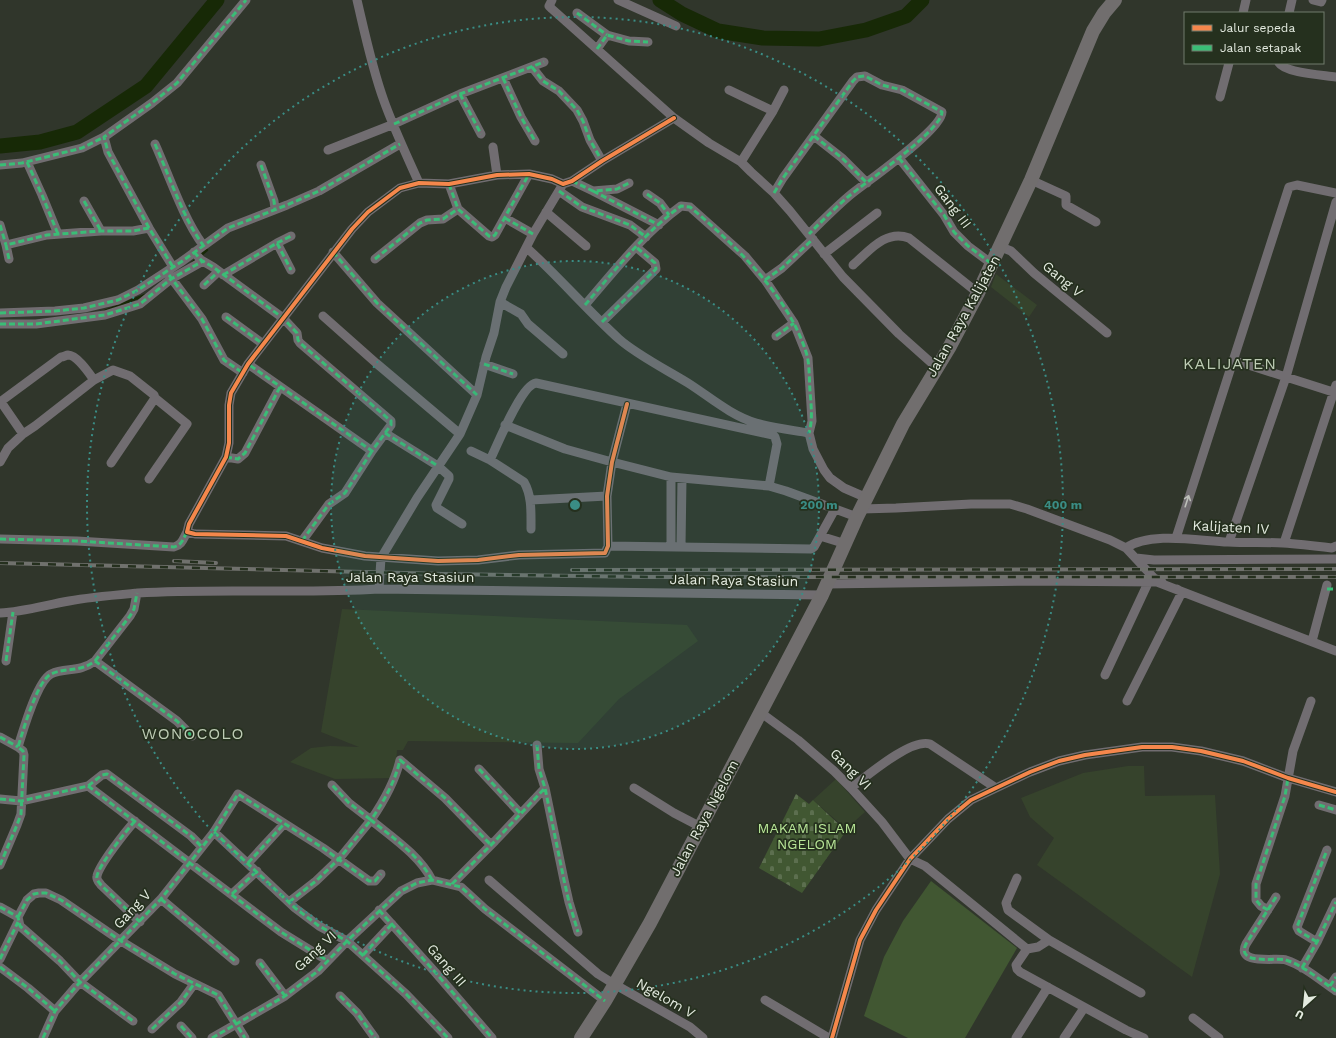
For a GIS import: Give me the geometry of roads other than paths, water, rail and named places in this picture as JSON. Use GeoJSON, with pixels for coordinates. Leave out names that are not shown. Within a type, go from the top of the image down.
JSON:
{"type":"FeatureCollection","features":[{"type":"Feature","properties":{"kind":"main road","name":"Jalan Raya Kalijaten"},"geometry":{"type":"LineString","coordinates":[[824,589],[903,424],[936,367],[949,348],[978,293],[1031,180],[1093,31],[1104,13],[1115,0]]}},
{"type":"Feature","properties":{"kind":"main road","name":"Jalan Raya Ngelom"},"geometry":{"type":"LineString","coordinates":[[581,1038],[605,1001],[650,922],[824,589]]}},
{"type":"Feature","properties":{"kind":"street"},"geometry":{"type":"LineString","coordinates":[[0,165],[27,162],[82,148],[104,137],[152,103],[177,83],[246,0]]}},
{"type":"Feature","properties":{"kind":"street"},"geometry":{"type":"LineString","coordinates":[[357,0],[371,61],[384,102],[402,147],[419,183]]}},
{"type":"Feature","properties":{"kind":"street"},"geometry":{"type":"LineString","coordinates":[[552,0],[549,6],[552,9],[674,118],[704,140],[741,162],[774,193],[843,277],[884,320],[936,367]]}},
{"type":"Feature","properties":{"kind":"street"},"geometry":{"type":"LineString","coordinates":[[618,0],[676,26]]}},
{"type":"Feature","properties":{"kind":"street"},"geometry":{"type":"LineString","coordinates":[[1243,12],[1246,0]]}},
{"type":"Feature","properties":{"kind":"street"},"geometry":{"type":"LineString","coordinates":[[1289,12],[1292,0]]}},
{"type":"Feature","properties":{"kind":"street"},"geometry":{"type":"LineString","coordinates":[[1313,0],[1321,2],[1322,0]]}},
{"type":"Feature","properties":{"kind":"street"},"geometry":{"type":"LineString","coordinates":[[577,13],[607,35],[629,41],[648,42]]}},
{"type":"Feature","properties":{"kind":"street"},"geometry":{"type":"LineString","coordinates":[[597,49],[607,35]]}},
{"type":"Feature","properties":{"kind":"street"},"geometry":{"type":"LineString","coordinates":[[328,150],[394,124],[460,94],[544,62]]}},
{"type":"Feature","properties":{"kind":"street"},"geometry":{"type":"LineString","coordinates":[[1220,97],[1229,64]]}},
{"type":"Feature","properties":{"kind":"street"},"geometry":{"type":"LineString","coordinates":[[1280,64],[1288,70],[1336,77]]}},
{"type":"Feature","properties":{"kind":"street"},"geometry":{"type":"LineString","coordinates":[[532,67],[543,81],[559,91],[577,110],[590,140],[602,161]]}},
{"type":"Feature","properties":{"kind":"street"},"geometry":{"type":"LineString","coordinates":[[768,278],[782,268],[850,195],[933,129],[942,116],[942,112],[902,90],[882,85],[865,76],[857,76],[774,193]]}},
{"type":"Feature","properties":{"kind":"street"},"geometry":{"type":"LineString","coordinates":[[503,78],[521,117],[535,141]]}},
{"type":"Feature","properties":{"kind":"street"},"geometry":{"type":"LineString","coordinates":[[729,90],[773,111]]}},
{"type":"Feature","properties":{"kind":"street"},"geometry":{"type":"LineString","coordinates":[[741,162],[773,111],[784,90]]}},
{"type":"Feature","properties":{"kind":"street"},"geometry":{"type":"LineString","coordinates":[[460,94],[481,134]]}},
{"type":"Feature","properties":{"kind":"street"},"geometry":{"type":"LineString","coordinates":[[378,589],[381,558],[416,498],[460,434],[477,395],[484,364],[494,333],[500,302],[506,287],[546,212],[571,181],[674,118]]}},
{"type":"Feature","properties":{"kind":"street"},"geometry":{"type":"LineString","coordinates":[[814,136],[842,158],[867,183]]}},
{"type":"Feature","properties":{"kind":"street"},"geometry":{"type":"LineString","coordinates":[[104,137],[108,152],[149,228],[170,274],[202,319],[224,360],[242,373]]}},
{"type":"Feature","properties":{"kind":"street"},"geometry":{"type":"LineString","coordinates":[[155,144],[184,212],[197,236],[204,245]]}},
{"type":"Feature","properties":{"kind":"street"},"geometry":{"type":"LineString","coordinates":[[199,257],[204,245],[228,228],[275,209],[287,206],[402,147]]}},
{"type":"Feature","properties":{"kind":"street"},"geometry":{"type":"LineString","coordinates":[[493,147],[497,175]]}},
{"type":"Feature","properties":{"kind":"street","name":"Gang III"},"geometry":{"type":"LineString","coordinates":[[898,158],[944,214],[954,232],[968,246],[992,264]]}},
{"type":"Feature","properties":{"kind":"street"},"geometry":{"type":"LineString","coordinates":[[27,162],[58,234]]}},
{"type":"Feature","properties":{"kind":"street"},"geometry":{"type":"LineString","coordinates":[[261,165],[274,201],[275,209]]}},
{"type":"Feature","properties":{"kind":"street"},"geometry":{"type":"LineString","coordinates":[[449,184],[458,208],[490,237],[495,235],[529,174]]}},
{"type":"Feature","properties":{"kind":"street"},"geometry":{"type":"LineString","coordinates":[[0,539],[77,541],[174,547],[181,544],[189,524],[226,457],[230,443],[229,405],[231,394],[242,373],[352,229],[368,212],[400,188],[419,183],[449,184],[497,175],[529,174],[571,181],[659,225]]}},
{"type":"Feature","properties":{"kind":"street"},"geometry":{"type":"LineString","coordinates":[[1031,180],[1066,196],[1066,205],[1096,222]]}},
{"type":"Feature","properties":{"kind":"street"},"geometry":{"type":"LineString","coordinates":[[571,181],[582,207],[630,225],[639,230],[646,237]]}},
{"type":"Feature","properties":{"kind":"street"},"geometry":{"type":"LineString","coordinates":[[593,191],[617,189],[629,183]]}},
{"type":"Feature","properties":{"kind":"street"},"geometry":{"type":"LineString","coordinates":[[1176,538],[1290,187],[1297,185],[1336,193]]}},
{"type":"Feature","properties":{"kind":"street"},"geometry":{"type":"LineString","coordinates":[[647,194],[660,203],[669,215]]}},
{"type":"Feature","properties":{"kind":"street"},"geometry":{"type":"LineString","coordinates":[[84,201],[101,231]]}},
{"type":"Feature","properties":{"kind":"street"},"geometry":{"type":"LineString","coordinates":[[1229,542],[1286,377],[1336,202]]}},
{"type":"Feature","properties":{"kind":"street"},"geometry":{"type":"LineString","coordinates":[[584,304],[636,247],[669,215],[681,206],[690,207],[768,278],[794,323],[808,358],[812,421],[809,433],[813,449],[830,478],[844,488],[862,508]]}},
{"type":"Feature","properties":{"kind":"street"},"geometry":{"type":"LineString","coordinates":[[375,259],[420,223],[427,220],[443,219],[458,208]]}},
{"type":"Feature","properties":{"kind":"street"},"geometry":{"type":"LineString","coordinates":[[546,212],[586,246]]}},
{"type":"Feature","properties":{"kind":"street"},"geometry":{"type":"LineString","coordinates":[[824,254],[877,213]]}},
{"type":"Feature","properties":{"kind":"street"},"geometry":{"type":"LineString","coordinates":[[505,218],[534,234]]}},
{"type":"Feature","properties":{"kind":"street"},"geometry":{"type":"LineString","coordinates":[[0,225],[9,259]]}},
{"type":"Feature","properties":{"kind":"street"},"geometry":{"type":"LineString","coordinates":[[6,246],[47,235],[101,231],[133,231],[149,228]]}},
{"type":"Feature","properties":{"kind":"street"},"geometry":{"type":"LineString","coordinates":[[853,265],[884,239],[893,235],[903,236],[909,238],[978,293]]}},
{"type":"Feature","properties":{"kind":"street"},"geometry":{"type":"LineString","coordinates":[[204,285],[220,274],[291,236]]}},
{"type":"Feature","properties":{"kind":"street"},"geometry":{"type":"LineString","coordinates":[[277,243],[291,270]]}},
{"type":"Feature","properties":{"kind":"street","name":"Gang V"},"geometry":{"type":"LineString","coordinates":[[1001,246],[1011,251],[1040,278],[1107,333]]}},
{"type":"Feature","properties":{"kind":"street"},"geometry":{"type":"LineString","coordinates":[[602,322],[656,269],[655,263],[636,247]]}},
{"type":"Feature","properties":{"kind":"street"},"geometry":{"type":"LineString","coordinates":[[526,248],[553,272],[625,344],[725,408],[755,423],[809,433]]}},
{"type":"Feature","properties":{"kind":"street"},"geometry":{"type":"LineString","coordinates":[[333,252],[377,303],[477,395]]}},
{"type":"Feature","properties":{"kind":"street"},"geometry":{"type":"LineString","coordinates":[[0,324],[36,319],[105,315],[140,304],[187,259],[199,257],[213,267],[220,274],[283,318],[297,334],[300,343],[391,421],[391,425],[386,433],[344,493],[329,504],[302,541]]}},
{"type":"Feature","properties":{"kind":"street"},"geometry":{"type":"LineString","coordinates":[[0,313],[36,319],[84,308],[118,300],[170,274]]}},
{"type":"Feature","properties":{"kind":"street"},"geometry":{"type":"LineString","coordinates":[[500,302],[521,314],[528,324],[564,354]]}},
{"type":"Feature","properties":{"kind":"street"},"geometry":{"type":"LineString","coordinates":[[323,316],[460,434]]}},
{"type":"Feature","properties":{"kind":"street"},"geometry":{"type":"LineString","coordinates":[[226,318],[263,344]]}},
{"type":"Feature","properties":{"kind":"street"},"geometry":{"type":"LineString","coordinates":[[776,336],[794,323]]}},
{"type":"Feature","properties":{"kind":"street"},"geometry":{"type":"LineString","coordinates":[[23,434],[0,402],[68,355],[80,363],[94,380]]}},
{"type":"Feature","properties":{"kind":"street"},"geometry":{"type":"LineString","coordinates":[[1233,360],[1286,377],[1335,390],[1284,543]]}},
{"type":"Feature","properties":{"kind":"street"},"geometry":{"type":"LineString","coordinates":[[248,364],[372,451]]}},
{"type":"Feature","properties":{"kind":"street"},"geometry":{"type":"LineString","coordinates":[[484,364],[514,374]]}},
{"type":"Feature","properties":{"kind":"street"},"geometry":{"type":"LineString","coordinates":[[0,462],[8,448],[23,434],[94,380],[113,370],[130,376],[187,424],[149,479]]}},
{"type":"Feature","properties":{"kind":"street"},"geometry":{"type":"LineString","coordinates":[[490,460],[505,425],[528,387],[536,383],[772,435],[777,444],[770,486]]}},
{"type":"Feature","properties":{"kind":"street"},"geometry":{"type":"LineString","coordinates":[[226,457],[238,459],[245,453],[280,387]]}},
{"type":"Feature","properties":{"kind":"street"},"geometry":{"type":"LineString","coordinates":[[111,463],[155,398]]}},
{"type":"Feature","properties":{"kind":"street"},"geometry":{"type":"LineString","coordinates":[[187,532],[195,534],[286,536],[322,548],[381,558],[438,561],[478,560],[519,555],[603,554],[607,552],[608,546],[607,496],[612,462],[627,404]]}},
{"type":"Feature","properties":{"kind":"street"},"geometry":{"type":"LineString","coordinates":[[505,425],[566,449],[612,462],[682,479],[770,486],[791,492],[835,509],[1010,504],[1095,534],[1126,548],[1154,578],[1182,592],[1336,651]]}},
{"type":"Feature","properties":{"kind":"street"},"geometry":{"type":"LineString","coordinates":[[386,433],[438,466],[449,476],[449,479],[436,505],[437,508],[462,524]]}},
{"type":"Feature","properties":{"kind":"street"},"geometry":{"type":"LineString","coordinates":[[471,451],[490,460],[524,482],[531,500],[531,529]]}},
{"type":"Feature","properties":{"kind":"street"},"geometry":{"type":"LineString","coordinates":[[671,477],[671,546]]}},
{"type":"Feature","properties":{"kind":"street"},"geometry":{"type":"LineString","coordinates":[[681,546],[682,479]]}},
{"type":"Feature","properties":{"kind":"street"},"geometry":{"type":"LineString","coordinates":[[531,500],[607,496]]}},
{"type":"Feature","properties":{"kind":"street"},"geometry":{"type":"LineString","coordinates":[[608,546],[811,549],[814,547],[835,509]]}},
{"type":"Feature","properties":{"kind":"street"},"geometry":{"type":"LineString","coordinates":[[820,536],[846,544]]}},
{"type":"Feature","properties":{"kind":"street","name":"Kalijaten IV"},"geometry":{"type":"LineString","coordinates":[[1126,548],[1141,541],[1176,538],[1229,542],[1284,543],[1332,548],[1336,546]]}},
{"type":"Feature","properties":{"kind":"street"},"geometry":{"type":"LineString","coordinates":[[1136,558],[1154,560],[1336,559]]}},
{"type":"Feature","properties":{"kind":"street","name":"Jalan Raya Stasiun"},"geometry":{"type":"LineString","coordinates":[[0,613],[13,612],[71,600],[137,594],[217,590],[339,591],[378,589],[824,589],[1032,581],[1163,584],[1182,592]]}},
{"type":"Feature","properties":{"kind":"street"},"geometry":{"type":"LineString","coordinates":[[1105,675],[1148,583]]}},
{"type":"Feature","properties":{"kind":"street"},"geometry":{"type":"LineString","coordinates":[[1312,641],[1330,588]]}},
{"type":"Feature","properties":{"kind":"street"},"geometry":{"type":"LineString","coordinates":[[1127,701],[1182,592]]}},
{"type":"Feature","properties":{"kind":"street"},"geometry":{"type":"LineString","coordinates":[[18,747],[30,710],[46,677],[52,674],[80,669],[95,661],[130,616],[134,609],[137,594]]}},
{"type":"Feature","properties":{"kind":"street"},"geometry":{"type":"LineString","coordinates":[[6,660],[13,612]]}},
{"type":"Feature","properties":{"kind":"street"},"geometry":{"type":"LineString","coordinates":[[95,661],[177,721],[192,736]]}},
{"type":"Feature","properties":{"kind":"street"},"geometry":{"type":"LineString","coordinates":[[1268,910],[1258,904],[1256,900],[1256,884],[1285,796],[1293,751],[1311,701]]}},
{"type":"Feature","properties":{"kind":"street","name":"Gang VI"},"geometry":{"type":"LineString","coordinates":[[760,712],[804,745],[851,788],[882,822],[912,860]]}},
{"type":"Feature","properties":{"kind":"street"},"geometry":{"type":"LineString","coordinates":[[0,737],[18,747],[23,751],[24,755],[22,801],[18,823],[0,865]]}},
{"type":"Feature","properties":{"kind":"street"},"geometry":{"type":"LineString","coordinates":[[851,788],[907,748],[925,742],[996,788]]}},
{"type":"Feature","properties":{"kind":"street"},"geometry":{"type":"LineString","coordinates":[[537,745],[539,769],[545,788],[569,902],[578,932]]}},
{"type":"Feature","properties":{"kind":"street"},"geometry":{"type":"LineString","coordinates":[[832,1038],[860,940],[876,910],[912,860],[948,819],[971,800],[1030,772],[1059,762],[1085,755],[1142,747],[1172,747],[1201,751],[1243,761],[1287,784],[1336,792]]}},
{"type":"Feature","properties":{"kind":"street"},"geometry":{"type":"LineString","coordinates":[[289,902],[316,881],[339,859],[371,820],[386,798],[398,772],[400,760],[445,798],[491,845]]}},
{"type":"Feature","properties":{"kind":"street"},"geometry":{"type":"LineString","coordinates":[[479,769],[520,813]]}},
{"type":"Feature","properties":{"kind":"street"},"geometry":{"type":"LineString","coordinates":[[0,799],[22,801],[88,786],[102,775],[107,774],[202,847]]}},
{"type":"Feature","properties":{"kind":"street"},"geometry":{"type":"LineString","coordinates":[[332,785],[349,803],[414,856],[432,880],[461,887],[485,909],[605,1001]]}},
{"type":"Feature","properties":{"kind":"street"},"geometry":{"type":"LineString","coordinates":[[88,786],[281,932],[328,961]]}},
{"type":"Feature","properties":{"kind":"street"},"geometry":{"type":"LineString","coordinates":[[452,884],[545,788]]}},
{"type":"Feature","properties":{"kind":"street"},"geometry":{"type":"LineString","coordinates":[[634,788],[674,813],[699,826]]}},
{"type":"Feature","properties":{"kind":"street","name":"Gang V"},"geometry":{"type":"LineString","coordinates":[[43,1038],[55,1011],[80,982],[162,899],[214,832],[238,794],[284,824]]}},
{"type":"Feature","properties":{"kind":"street"},"geometry":{"type":"LineString","coordinates":[[1319,805],[1336,810]]}},
{"type":"Feature","properties":{"kind":"street"},"geometry":{"type":"LineString","coordinates":[[135,821],[101,868],[97,876],[97,880],[140,922]]}},
{"type":"Feature","properties":{"kind":"street"},"geometry":{"type":"LineString","coordinates":[[248,863],[284,824],[371,881],[375,881],[381,874]]}},
{"type":"Feature","properties":{"kind":"street"},"geometry":{"type":"LineString","coordinates":[[214,832],[289,902],[319,926],[347,941],[363,955],[406,994],[448,1038]]}},
{"type":"Feature","properties":{"kind":"street"},"geometry":{"type":"LineString","coordinates":[[1317,942],[1299,931],[1297,927],[1327,850]]}},
{"type":"Feature","properties":{"kind":"street"},"geometry":{"type":"LineString","coordinates":[[912,860],[923,864],[1028,949]]}},
{"type":"Feature","properties":{"kind":"street"},"geometry":{"type":"LineString","coordinates":[[232,894],[257,871]]}},
{"type":"Feature","properties":{"kind":"street"},"geometry":{"type":"LineString","coordinates":[[1017,878],[1007,899],[1006,907],[1011,913],[1049,940],[1141,993]]}},
{"type":"Feature","properties":{"kind":"street","name":"Gang VI"},"geometry":{"type":"LineString","coordinates":[[212,1038],[285,996],[318,971],[379,910],[401,891],[417,882],[432,880]]}},
{"type":"Feature","properties":{"kind":"street"},"geometry":{"type":"LineString","coordinates":[[489,880],[537,920],[587,965],[614,984]]}},
{"type":"Feature","properties":{"kind":"street"},"geometry":{"type":"LineString","coordinates":[[0,959],[27,900],[39,892],[46,894],[61,900],[121,941],[175,974],[218,995],[245,1038]]}},
{"type":"Feature","properties":{"kind":"street"},"geometry":{"type":"LineString","coordinates":[[1276,896],[1246,944],[1244,953],[1259,960],[1280,958],[1286,959],[1333,988],[1336,977]]}},
{"type":"Feature","properties":{"kind":"street"},"geometry":{"type":"LineString","coordinates":[[162,899],[235,961]]}},
{"type":"Feature","properties":{"kind":"street"},"geometry":{"type":"LineString","coordinates":[[1302,968],[1334,914],[1336,902]]}},
{"type":"Feature","properties":{"kind":"street"},"geometry":{"type":"LineString","coordinates":[[0,907],[18,920],[20,926],[60,961],[80,982],[133,1021]]}},
{"type":"Feature","properties":{"kind":"street","name":"Gang III"},"geometry":{"type":"LineString","coordinates":[[379,910],[492,1038]]}},
{"type":"Feature","properties":{"kind":"street"},"geometry":{"type":"LineString","coordinates":[[363,955],[392,924]]}},
{"type":"Feature","properties":{"kind":"street"},"geometry":{"type":"LineString","coordinates":[[1049,940],[1038,947],[1028,949],[1016,965],[1017,969],[1084,1008],[1144,1038]]}},
{"type":"Feature","properties":{"kind":"street"},"geometry":{"type":"LineString","coordinates":[[260,963],[285,996]]}},
{"type":"Feature","properties":{"kind":"street"},"geometry":{"type":"LineString","coordinates":[[0,967],[55,1011]]}},
{"type":"Feature","properties":{"kind":"street"},"geometry":{"type":"LineString","coordinates":[[152,1029],[181,1002],[194,984]]}},
{"type":"Feature","properties":{"kind":"street","name":"Ngelom V"},"geometry":{"type":"LineString","coordinates":[[614,984],[684,1023],[703,1038]]}},
{"type":"Feature","properties":{"kind":"street"},"geometry":{"type":"LineString","coordinates":[[1016,1038],[1048,987]]}},
{"type":"Feature","properties":{"kind":"street"},"geometry":{"type":"LineString","coordinates":[[340,996],[357,1013],[375,1038]]}},
{"type":"Feature","properties":{"kind":"street"},"geometry":{"type":"LineString","coordinates":[[765,1000],[829,1038]]}},
{"type":"Feature","properties":{"kind":"street"},"geometry":{"type":"LineString","coordinates":[[1064,1038],[1084,1008]]}},
{"type":"Feature","properties":{"kind":"street"},"geometry":{"type":"LineString","coordinates":[[1193,1018],[1219,1038]]}},
{"type":"Feature","properties":{"kind":"street"},"geometry":{"type":"LineString","coordinates":[[181,1026],[192,1038]]}},
{"type":"Feature","properties":{"kind":"waterway"},"geometry":{"type":"LineString","coordinates":[[0,146],[40,142],[77,132],[146,86],[217,0]]}},
{"type":"Feature","properties":{"kind":"waterway"},"geometry":{"type":"LineString","coordinates":[[660,0],[682,14],[718,31],[763,38],[819,39],[866,30],[906,16],[922,0]]}},
{"type":"Feature","properties":{"kind":"waterway"},"geometry":{"type":"LineString","coordinates":[[192,263],[207,250]]}},
{"type":"Feature","properties":{"kind":"waterway"},"geometry":{"type":"LineString","coordinates":[[105,311],[145,295]]}},
{"type":"Feature","properties":{"kind":"railway"},"geometry":{"type":"LineString","coordinates":[[174,561],[216,563]]}},
{"type":"Feature","properties":{"kind":"railway"},"geometry":{"type":"LineString","coordinates":[[0,563],[443,574],[650,577],[1336,577]]}},
{"type":"Feature","properties":{"kind":"railway"},"geometry":{"type":"LineString","coordinates":[[572,570],[1336,569]]}},
{"type":"Feature","properties":{"kind":"district","name":"KALIJATEN"},"geometry":{"type":"Point","coordinates":[1230,363]}},
{"type":"Feature","properties":{"kind":"district","name":"WONOCOLO"},"geometry":{"type":"Point","coordinates":[193,733]}},
{"type":"Feature","properties":{"kind":"park label","name":"MAKAM ISLAM NGELOM"},"geometry":{"type":"Point","coordinates":[807,836]}}]}
